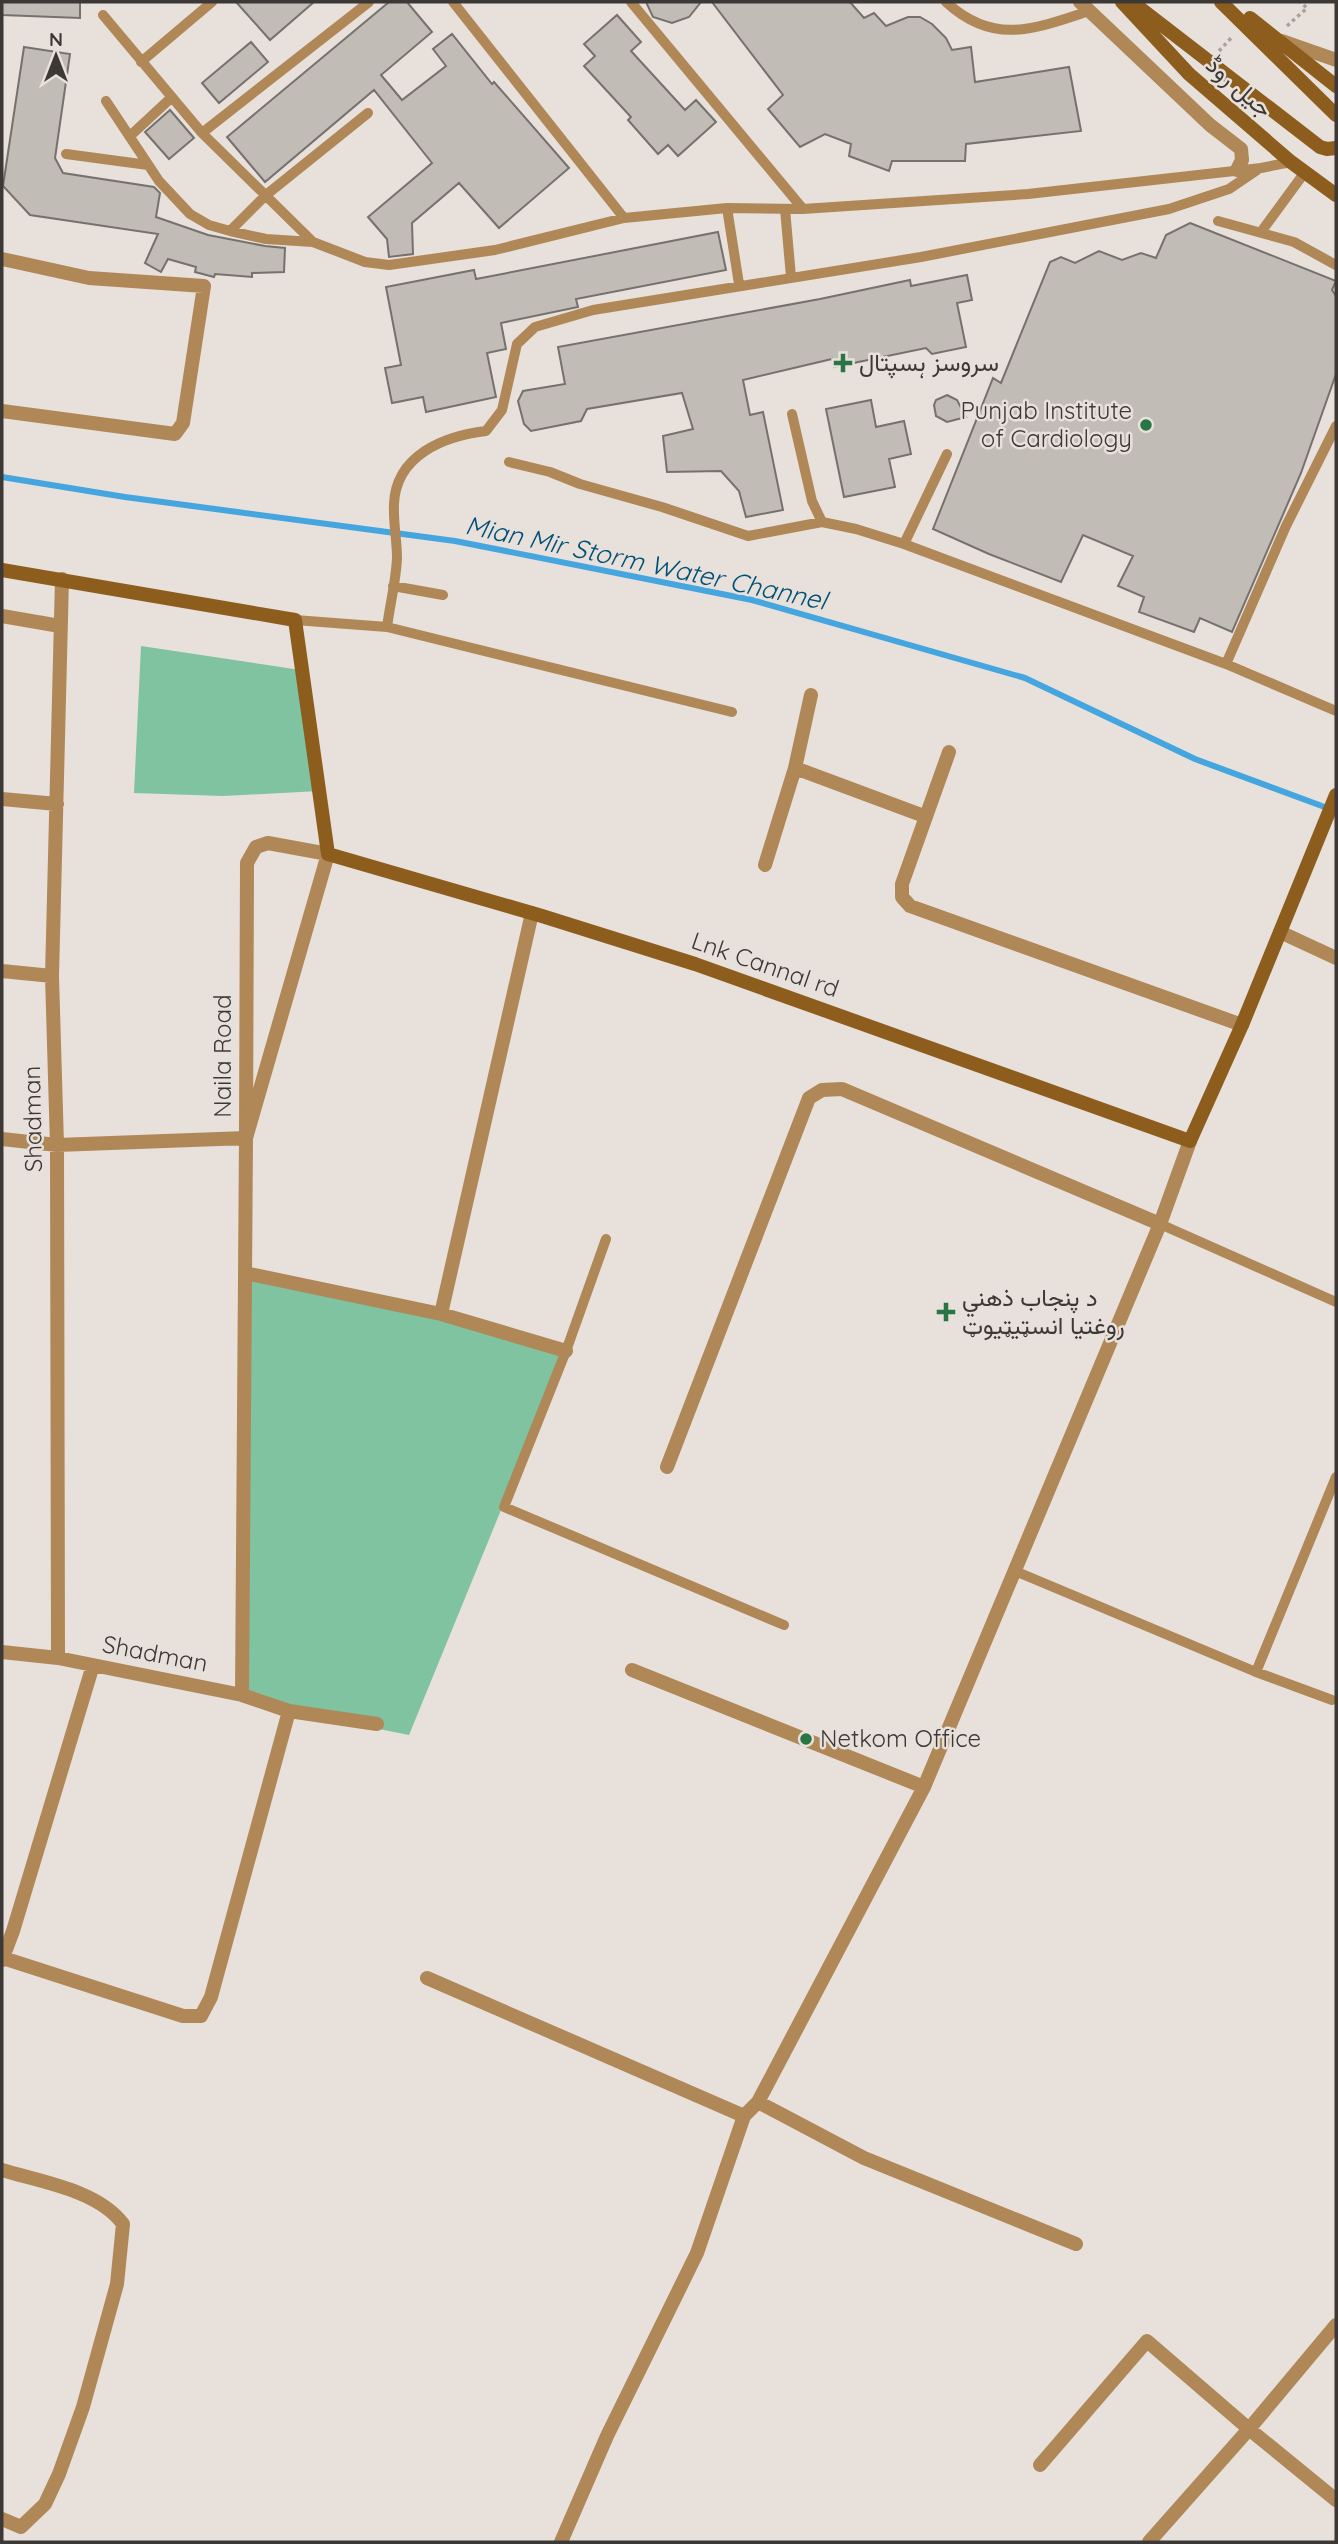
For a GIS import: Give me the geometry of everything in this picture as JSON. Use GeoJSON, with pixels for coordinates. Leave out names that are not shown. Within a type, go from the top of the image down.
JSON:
{"type":"FeatureCollection","features":[{"type":"Feature","properties":{"kind":"street","name":"جیل روڈ"},"geometry":{"type":"LineString","coordinates":[[1122,2],[1189,74],[1291,162],[1336,195]]}},
{"type":"Feature","properties":{"kind":"street"},"geometry":{"type":"LineString","coordinates":[[1132,2],[1320,147],[1336,148]]}},
{"type":"Feature","properties":{"kind":"street"},"geometry":{"type":"LineString","coordinates":[[1221,2],[1336,115]]}},
{"type":"Feature","properties":{"kind":"street"},"geometry":{"type":"LineString","coordinates":[[1231,2],[1336,86]]}},
{"type":"Feature","properties":{"kind":"street"},"geometry":{"type":"LineString","coordinates":[[1085,6],[1210,124],[1241,149],[1242,160],[1237,170]]}},
{"type":"Feature","properties":{"kind":"street"},"geometry":{"type":"LineString","coordinates":[[1274,38],[1336,60]]}},
{"type":"Feature","properties":{"kind":"street"},"geometry":{"type":"LineString","coordinates":[[2,259],[89,278],[204,286],[183,423],[175,434],[2,411]]}},
{"type":"Feature","properties":{"kind":"street"},"geometry":{"type":"LineString","coordinates":[[2,570],[295,620],[328,854],[246,1138],[242,1695]]}},
{"type":"Feature","properties":{"kind":"street","name":"Shadman"},"geometry":{"type":"LineString","coordinates":[[58,1658],[57,1145],[52,976],[62,579]]}},
{"type":"Feature","properties":{"kind":"street"},"geometry":{"type":"LineString","coordinates":[[2,616],[60,626]]}},
{"type":"Feature","properties":{"kind":"street"},"geometry":{"type":"LineString","coordinates":[[765,864],[795,768],[811,695]]}},
{"type":"Feature","properties":{"kind":"street"},"geometry":{"type":"LineString","coordinates":[[949,752],[902,884],[902,897],[910,906],[1242,1025]]}},
{"type":"Feature","properties":{"kind":"street"},"geometry":{"type":"LineString","coordinates":[[795,768],[924,816]]}},
{"type":"Feature","properties":{"kind":"street"},"geometry":{"type":"LineString","coordinates":[[561,2542],[607,2435],[697,2253],[744,2116],[758,2102],[924,1787],[1160,1224],[1190,1141],[1242,1025],[1336,794]]}},
{"type":"Feature","properties":{"kind":"street"},"geometry":{"type":"LineString","coordinates":[[2,799],[57,804]]}},
{"type":"Feature","properties":{"kind":"street","name":"Naila Road"},"geometry":{"type":"LineString","coordinates":[[2,1139],[57,1145],[246,1138],[247,863],[256,848],[268,843],[328,854]]}},
{"type":"Feature","properties":{"kind":"street","name":"Lnk Cannal rd"},"geometry":{"type":"LineString","coordinates":[[328,854],[695,964],[1190,1141]]}},
{"type":"Feature","properties":{"kind":"street"},"geometry":{"type":"LineString","coordinates":[[441,1314],[532,913]]}},
{"type":"Feature","properties":{"kind":"street"},"geometry":{"type":"LineString","coordinates":[[1280,932],[1336,958]]}},
{"type":"Feature","properties":{"kind":"street"},"geometry":{"type":"LineString","coordinates":[[2,971],[52,976]]}},
{"type":"Feature","properties":{"kind":"street"},"geometry":{"type":"LineString","coordinates":[[667,1467],[809,1098],[822,1090],[842,1089],[1160,1224]]}},
{"type":"Feature","properties":{"kind":"street"},"geometry":{"type":"LineString","coordinates":[[245,1273],[441,1314],[566,1351]]}},
{"type":"Feature","properties":{"kind":"street","name":"Shadman"},"geometry":{"type":"LineString","coordinates":[[2,1652],[58,1658],[242,1695],[289,1711],[377,1724]]}},
{"type":"Feature","properties":{"kind":"street"},"geometry":{"type":"LineString","coordinates":[[93,1665],[2,1959],[183,2016],[201,2016],[211,1997],[289,1711]]}},
{"type":"Feature","properties":{"kind":"street"},"geometry":{"type":"LineString","coordinates":[[632,1670],[924,1787]]}},
{"type":"Feature","properties":{"kind":"street"},"geometry":{"type":"LineString","coordinates":[[427,1978],[744,2116]]}},
{"type":"Feature","properties":{"kind":"street"},"geometry":{"type":"LineString","coordinates":[[758,2102],[864,2158],[1076,2244]]}},
{"type":"Feature","properties":{"kind":"street"},"geometry":{"type":"LineString","coordinates":[[2,2169],[95,2199],[116,2214],[123,2224],[117,2284],[83,2407],[59,2474],[45,2504],[21,2527],[2,2519]]}},
{"type":"Feature","properties":{"kind":"street"},"geometry":{"type":"LineString","coordinates":[[1149,2542],[1336,2325]]}},
{"type":"Feature","properties":{"kind":"street"},"geometry":{"type":"LineString","coordinates":[[1040,2465],[1147,2340],[1336,2500]]}},
{"type":"Feature","properties":{"kind":"lane"},"geometry":{"type":"LineString","coordinates":[[141,62],[212,2]]}},
{"type":"Feature","properties":{"kind":"lane"},"geometry":{"type":"LineString","coordinates":[[202,132],[369,2]]}},
{"type":"Feature","properties":{"kind":"lane"},"geometry":{"type":"LineString","coordinates":[[453,2],[624,218]]}},
{"type":"Feature","properties":{"kind":"lane"},"geometry":{"type":"LineString","coordinates":[[631,2],[803,209]]}},
{"type":"Feature","properties":{"kind":"lane"},"geometry":{"type":"LineString","coordinates":[[946,2],[962,16],[994,30],[1045,25],[1085,6]]}},
{"type":"Feature","properties":{"kind":"lane"},"geometry":{"type":"LineString","coordinates":[[103,15],[202,132],[313,242]]}},
{"type":"Feature","properties":{"kind":"lane"},"geometry":{"type":"LineString","coordinates":[[130,136],[172,97]]}},
{"type":"Feature","properties":{"kind":"lane"},"geometry":{"type":"LineString","coordinates":[[106,101],[159,181],[190,214],[209,225],[230,231],[266,239],[313,242],[365,262],[389,265],[495,250],[624,218],[727,208],[803,209],[1028,194],[1261,168],[1291,162]]}},
{"type":"Feature","properties":{"kind":"lane"},"geometry":{"type":"LineString","coordinates":[[230,231],[266,195],[368,113]]}},
{"type":"Feature","properties":{"kind":"lane"},"geometry":{"type":"LineString","coordinates":[[66,154],[148,165]]}},
{"type":"Feature","properties":{"kind":"lane"},"geometry":{"type":"LineString","coordinates":[[387,627],[397,558],[394,502],[400,476],[411,460],[438,444],[461,434],[486,431],[502,410],[517,344],[535,327],[593,310],[739,284],[921,257],[1169,209],[1229,189],[1261,168]]}},
{"type":"Feature","properties":{"kind":"lane"},"geometry":{"type":"LineString","coordinates":[[1261,232],[1305,172]]}},
{"type":"Feature","properties":{"kind":"lane"},"geometry":{"type":"LineString","coordinates":[[727,208],[739,284]]}},
{"type":"Feature","properties":{"kind":"lane"},"geometry":{"type":"LineString","coordinates":[[785,209],[791,277]]}},
{"type":"Feature","properties":{"kind":"lane"},"geometry":{"type":"LineString","coordinates":[[1218,221],[1294,242],[1336,265]]}},
{"type":"Feature","properties":{"kind":"lane"},"geometry":{"type":"LineString","coordinates":[[792,414],[812,500],[822,522]]}},
{"type":"Feature","properties":{"kind":"lane"},"geometry":{"type":"LineString","coordinates":[[1226,664],[1286,526],[1336,425]]}},
{"type":"Feature","properties":{"kind":"lane"},"geometry":{"type":"LineString","coordinates":[[904,544],[947,454]]}},
{"type":"Feature","properties":{"kind":"lane"},"geometry":{"type":"LineString","coordinates":[[509,462],[550,472],[591,488],[662,507],[748,536],[822,522],[856,529],[904,544],[1226,664],[1336,711]]}},
{"type":"Feature","properties":{"kind":"lane"},"geometry":{"type":"LineString","coordinates":[[393,586],[443,594]]}},
{"type":"Feature","properties":{"kind":"lane"},"geometry":{"type":"LineString","coordinates":[[295,620],[387,627],[732,712]]}},
{"type":"Feature","properties":{"kind":"lane"},"geometry":{"type":"LineString","coordinates":[[1160,1224],[1336,1301]]}},
{"type":"Feature","properties":{"kind":"lane"},"geometry":{"type":"LineString","coordinates":[[606,1239],[566,1351],[504,1507],[784,1625]]}},
{"type":"Feature","properties":{"kind":"lane"},"geometry":{"type":"LineString","coordinates":[[1256,1672],[1336,1477]]}},
{"type":"Feature","properties":{"kind":"lane"},"geometry":{"type":"LineString","coordinates":[[1015,1571],[1256,1672],[1332,1700]]}},
{"type":"Feature","properties":{"kind":"path"},"geometry":{"type":"LineString","coordinates":[[1274,38],[1307,8],[1300,2]]}},
{"type":"Feature","properties":{"kind":"green space"},"geometry":{"type":"Polygon","coordinates":[[[141,646],[307,671],[319,791],[223,796],[134,793],[141,646]]]}},
{"type":"Feature","properties":{"kind":"green space"},"geometry":{"type":"Polygon","coordinates":[[[245,1273],[566,1351],[409,1735],[289,1711],[242,1695],[245,1273]]]}},
{"type":"Feature","properties":{"kind":"building"},"geometry":{"type":"Polygon","coordinates":[[[2,2],[80,2],[80,18],[2,15],[2,2]]]}},
{"type":"Feature","properties":{"kind":"building"},"geometry":{"type":"Polygon","coordinates":[[[236,2],[314,2],[270,40],[236,2]]]}},
{"type":"Feature","properties":{"kind":"building"},"geometry":{"type":"Polygon","coordinates":[[[389,2],[407,2],[432,32],[381,75],[402,100],[446,66],[433,49],[452,34],[492,84],[494,82],[569,168],[499,228],[459,183],[412,223],[413,254],[389,257],[387,239],[368,217],[432,163],[374,90],[265,182],[227,137],[389,2]]]}},
{"type":"Feature","properties":{"kind":"building"},"geometry":{"type":"Polygon","coordinates":[[[646,2],[701,2],[689,17],[672,23],[653,17],[646,2]]]}},
{"type":"Feature","properties":{"kind":"building"},"geometry":{"type":"Polygon","coordinates":[[[712,2],[850,2],[864,18],[874,13],[886,26],[908,17],[920,17],[946,38],[952,50],[971,47],[975,82],[1069,67],[1081,131],[966,144],[965,161],[892,161],[889,171],[849,156],[851,144],[825,134],[800,147],[768,109],[783,95],[712,2]]]}},
{"type":"Feature","properties":{"kind":"building"},"geometry":{"type":"Polygon","coordinates":[[[617,15],[641,42],[631,51],[685,110],[696,100],[716,122],[678,156],[668,145],[658,154],[628,120],[631,117],[584,66],[595,56],[584,44],[617,15]]]}},
{"type":"Feature","properties":{"kind":"building"},"geometry":{"type":"Polygon","coordinates":[[[251,42],[268,62],[219,103],[202,83],[251,42]]]}},
{"type":"Feature","properties":{"kind":"building"},"geometry":{"type":"Polygon","coordinates":[[[24,47],[70,54],[55,158],[63,173],[154,187],[160,193],[156,217],[208,235],[285,248],[284,272],[252,273],[252,277],[215,274],[214,277],[195,272],[196,267],[168,259],[161,272],[145,263],[158,234],[30,215],[3,186],[24,47]]]}},
{"type":"Feature","properties":{"kind":"building"},"geometry":{"type":"Polygon","coordinates":[[[170,110],[194,138],[169,159],[145,132],[170,110]]]}},
{"type":"Feature","properties":{"kind":"building","name":"Punjab Institute of Cardiology"},"geometry":{"type":"Polygon","coordinates":[[[1190,223],[1336,281],[1332,290],[1336,296],[1336,374],[1301,473],[1232,632],[1200,618],[1194,632],[1139,612],[1144,597],[1118,586],[1133,556],[1083,535],[1061,582],[933,529],[993,378],[1001,383],[1050,262],[1061,257],[1075,263],[1099,251],[1122,260],[1141,253],[1156,258],[1166,235],[1190,223]]]}},
{"type":"Feature","properties":{"kind":"building"},"geometry":{"type":"Polygon","coordinates":[[[718,232],[726,270],[576,299],[578,307],[501,323],[506,349],[487,353],[496,397],[426,412],[423,397],[392,403],[385,368],[401,365],[386,287],[474,270],[476,279],[718,232]]]}},
{"type":"Feature","properties":{"kind":"building"},"geometry":{"type":"Polygon","coordinates":[[[967,275],[972,300],[957,303],[966,347],[932,354],[926,348],[834,367],[832,359],[743,380],[750,415],[763,412],[783,510],[746,517],[739,491],[721,471],[667,472],[663,436],[693,429],[682,393],[587,409],[581,421],[531,431],[524,424],[518,401],[523,391],[565,384],[558,347],[910,280],[911,286],[967,275]]]}},
{"type":"Feature","properties":{"kind":"building"},"geometry":{"type":"Polygon","coordinates":[[[947,395],[957,400],[966,417],[947,422],[936,416],[936,400],[947,395]]]}},
{"type":"Feature","properties":{"kind":"building"},"geometry":{"type":"Polygon","coordinates":[[[871,400],[876,427],[904,421],[911,454],[889,459],[895,487],[844,497],[826,409],[871,400]]]}},
{"type":"Feature","properties":{"kind":"waterway","name":"Mian Mir Storm Water Channel"},"geometry":{"type":"LineString","coordinates":[[2,477],[125,497],[455,541],[752,600],[1025,678],[1195,759],[1330,809]]}},
{"type":"Feature","properties":{"kind":"place","name":"سروسز ہسپتال"},"geometry":{"type":"Point","coordinates":[843,363]}},
{"type":"Feature","properties":{"kind":"place","name":"Punjab Institute of Cardiology"},"geometry":{"type":"Point","coordinates":[1146,425]}},
{"type":"Feature","properties":{"kind":"place","name":"د پنجاب ذهني روغتیا انسټیټیوټ"},"geometry":{"type":"Point","coordinates":[946,1312]}},
{"type":"Feature","properties":{"kind":"place","name":"Netkom Office"},"geometry":{"type":"Point","coordinates":[806,1739]}}]}
